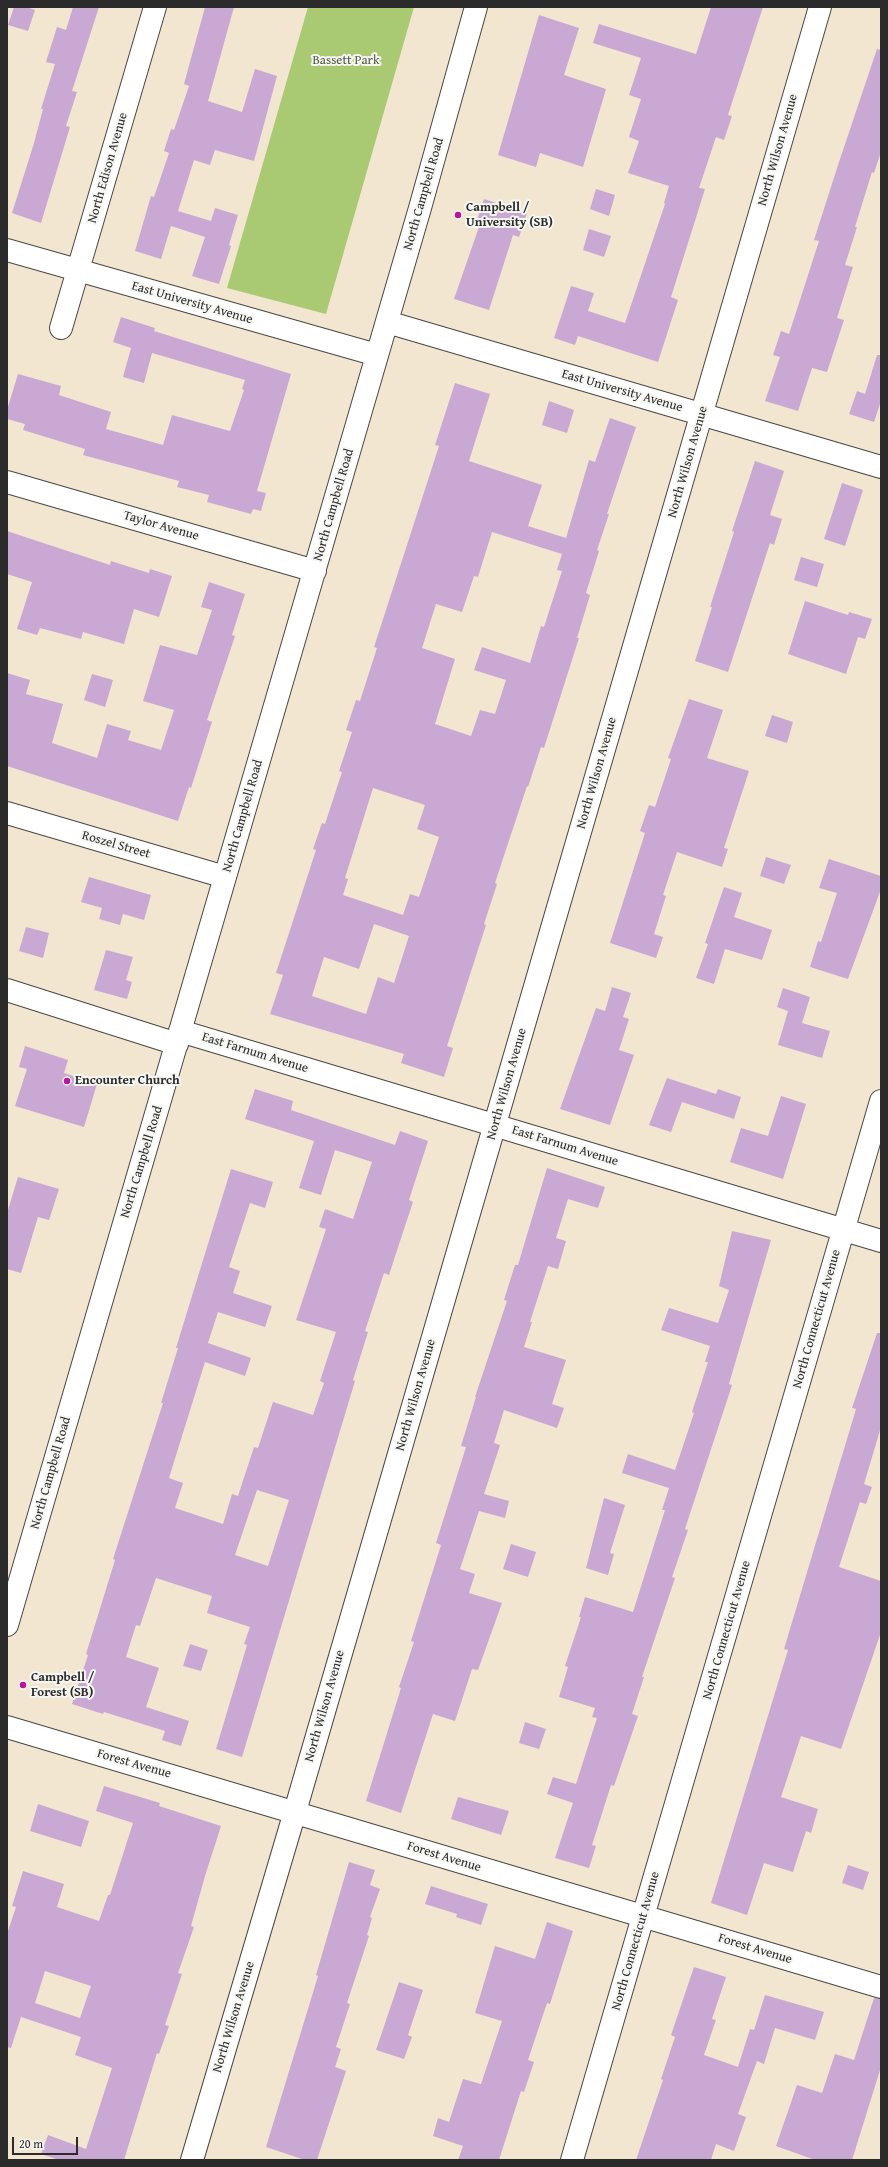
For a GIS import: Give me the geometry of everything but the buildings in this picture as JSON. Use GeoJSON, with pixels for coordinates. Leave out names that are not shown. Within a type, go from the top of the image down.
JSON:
{"type":"FeatureCollection","features":[{"type":"Feature","properties":{"kind":"street","name":"North Edison Avenue"},"geometry":{"type":"LineString","coordinates":[[61,328],[79,271],[155,7]]}},
{"type":"Feature","properties":{"kind":"street","name":"North Campbell Road"},"geometry":{"type":"LineString","coordinates":[[7,1625],[387,322],[476,7]]}},
{"type":"Feature","properties":{"kind":"street","name":"North Wilson Avenue"},"geometry":{"type":"LineString","coordinates":[[192,2160],[820,7]]}},
{"type":"Feature","properties":{"kind":"street","name":"East University Avenue"},"geometry":{"type":"LineString","coordinates":[[7,250],[377,355]]}},
{"type":"Feature","properties":{"kind":"street","name":"East University Avenue"},"geometry":{"type":"LineString","coordinates":[[387,322],[881,467]]}},
{"type":"Feature","properties":{"kind":"street","name":"Taylor Avenue"},"geometry":{"type":"LineString","coordinates":[[7,482],[314,571]]}},
{"type":"Feature","properties":{"kind":"street","name":"Roszel Street"},"geometry":{"type":"LineString","coordinates":[[7,813],[225,877]]}},
{"type":"Feature","properties":{"kind":"street","name":"East Farnum Avenue"},"geometry":{"type":"LineString","coordinates":[[7,990],[495,1125],[881,1241]]}},
{"type":"Feature","properties":{"kind":"street","name":"North Connecticut Avenue"},"geometry":{"type":"LineString","coordinates":[[572,2160],[881,1101]]}},
{"type":"Feature","properties":{"kind":"street","name":"Forest Avenue"},"geometry":{"type":"LineString","coordinates":[[7,1727],[881,1987]]}},
{"type":"Feature","properties":{"kind":"green space","name":"Bassett Park"},"geometry":{"type":"Polygon","coordinates":[[[308,7],[414,7],[326,314],[227,288],[308,7]]]}},
{"type":"Feature","properties":{"kind":"place","name":"Campbell / University (SB)"},"geometry":{"type":"Point","coordinates":[458,215]}},
{"type":"Feature","properties":{"kind":"place","name":"Encounter Church"},"geometry":{"type":"Point","coordinates":[67,1081]}},
{"type":"Feature","properties":{"kind":"place","name":"Campbell / Forest (SB)"},"geometry":{"type":"Point","coordinates":[23,1685]}}]}
